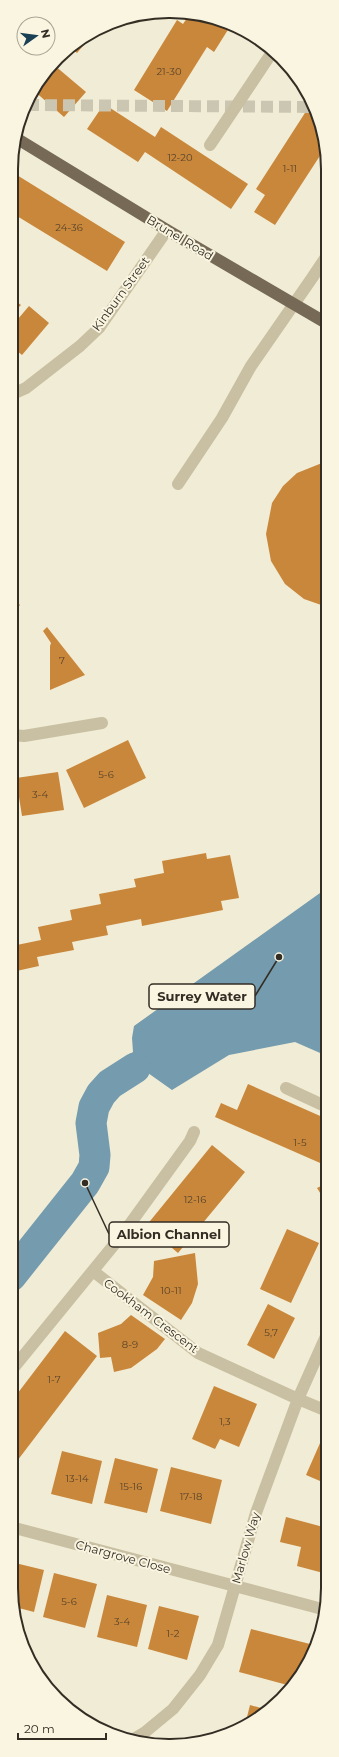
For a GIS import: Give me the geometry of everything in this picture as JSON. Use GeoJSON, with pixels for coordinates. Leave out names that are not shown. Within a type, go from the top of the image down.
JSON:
{"type":"FeatureCollection","features":[{"type":"Feature","properties":{"kind":"main road","name":"Brunel Road"},"geometry":{"type":"LineString","coordinates":[[21,141],[167,230],[321,320]]}},
{"type":"Feature","properties":{"kind":"street"},"geometry":{"type":"LineString","coordinates":[[210,145],[269,56]]}},
{"type":"Feature","properties":{"kind":"street","name":"Kinburn Street"},"geometry":{"type":"LineString","coordinates":[[18,391],[31,384],[80,346],[99,328],[167,230]]}},
{"type":"Feature","properties":{"kind":"street"},"geometry":{"type":"LineString","coordinates":[[178,484],[222,418],[251,366],[321,264]]}},
{"type":"Feature","properties":{"kind":"street"},"geometry":{"type":"LineString","coordinates":[[18,736],[24,736],[102,723]]}},
{"type":"Feature","properties":{"kind":"street"},"geometry":{"type":"LineString","coordinates":[[286,1088],[321,1104]]}},
{"type":"Feature","properties":{"kind":"street","name":"Cookham Crescent"},"geometry":{"type":"LineString","coordinates":[[18,1362],[122,1235],[190,1141],[194,1132]]}},
{"type":"Feature","properties":{"kind":"street","name":"Cookham Crescent"},"geometry":{"type":"LineString","coordinates":[[93,1271],[198,1353],[321,1409]]}},
{"type":"Feature","properties":{"kind":"street","name":"Marlow Way"},"geometry":{"type":"LineString","coordinates":[[139,1736],[173,1709],[200,1675],[218,1645],[256,1513],[298,1399],[321,1347]]}},
{"type":"Feature","properties":{"kind":"street","name":"Chargrove Close"},"geometry":{"type":"LineString","coordinates":[[18,1529],[320,1608]]}},
{"type":"Feature","properties":{"kind":"water"},"geometry":{"type":"Polygon","coordinates":[[[321,892],[321,1053],[295,1042],[229,1055],[172,1090],[148,1073],[142,1077],[128,1056],[133,1052],[132,1038],[134,1026],[321,892]]]}},
{"type":"Feature","properties":{"kind":"building"},"geometry":{"type":"Polygon","coordinates":[[[186,19],[189,19],[209,23],[228,30],[214,52],[207,47],[167,111],[134,90],[177,20],[183,24],[186,19]]]}},
{"type":"Feature","properties":{"kind":"building"},"geometry":{"type":"Polygon","coordinates":[[[84,44],[77,53],[75,51],[84,44]]]}},
{"type":"Feature","properties":{"kind":"building"},"geometry":{"type":"Polygon","coordinates":[[[58,68],[86,92],[64,117],[38,94],[49,77],[58,68]]]}},
{"type":"Feature","properties":{"kind":"building"},"geometry":{"type":"Polygon","coordinates":[[[104,104],[155,137],[161,127],[248,184],[231,209],[145,152],[138,162],[87,129],[104,104]]]}},
{"type":"Feature","properties":{"kind":"building"},"geometry":{"type":"Polygon","coordinates":[[[308,109],[316,130],[320,155],[275,225],[254,212],[265,195],[256,189],[308,109]]]}},
{"type":"Feature","properties":{"kind":"building"},"geometry":{"type":"Polygon","coordinates":[[[18,176],[125,242],[107,271],[18,217],[18,176]]]}},
{"type":"Feature","properties":{"kind":"building"},"geometry":{"type":"Polygon","coordinates":[[[29,306],[49,323],[22,355],[18,352],[18,319],[29,306]]]}},
{"type":"Feature","properties":{"kind":"building"},"geometry":{"type":"Polygon","coordinates":[[[321,463],[321,605],[304,599],[285,584],[271,561],[266,534],[272,503],[283,486],[297,473],[321,463]]]}},
{"type":"Feature","properties":{"kind":"building"},"geometry":{"type":"Polygon","coordinates":[[[47,627],[85,675],[50,690],[51,643],[43,631],[47,627]]]}},
{"type":"Feature","properties":{"kind":"building"},"geometry":{"type":"Polygon","coordinates":[[[128,740],[146,778],[84,808],[66,770],[128,740]]]}},
{"type":"Feature","properties":{"kind":"building"},"geometry":{"type":"Polygon","coordinates":[[[58,772],[64,810],[22,816],[18,791],[18,778],[58,772]]]}},
{"type":"Feature","properties":{"kind":"building"},"geometry":{"type":"Polygon","coordinates":[[[206,853],[207,859],[230,855],[239,898],[221,901],[223,910],[142,926],[141,919],[106,926],[108,935],[72,942],[74,950],[37,957],[39,966],[18,971],[18,945],[41,940],[38,927],[72,920],[70,910],[101,904],[99,894],[136,887],[134,879],[164,873],[162,861],[206,853]]]}},
{"type":"Feature","properties":{"kind":"building"},"geometry":{"type":"Polygon","coordinates":[[[248,1084],[321,1116],[321,1163],[215,1117],[221,1103],[237,1110],[248,1084]]]}},
{"type":"Feature","properties":{"kind":"building"},"geometry":{"type":"Polygon","coordinates":[[[212,1145],[245,1172],[178,1253],[146,1226],[212,1145]]]}},
{"type":"Feature","properties":{"kind":"building"},"geometry":{"type":"Polygon","coordinates":[[[321,1186],[321,1194],[317,1188],[321,1186]]]}},
{"type":"Feature","properties":{"kind":"building"},"geometry":{"type":"Polygon","coordinates":[[[287,1229],[319,1243],[291,1303],[260,1289],[287,1229]]]}},
{"type":"Feature","properties":{"kind":"building"},"geometry":{"type":"Polygon","coordinates":[[[195,1253],[198,1284],[192,1303],[181,1320],[143,1295],[153,1277],[154,1261],[195,1253]]]}},
{"type":"Feature","properties":{"kind":"building"},"geometry":{"type":"Polygon","coordinates":[[[268,1304],[295,1318],[274,1359],[247,1345],[268,1304]]]}},
{"type":"Feature","properties":{"kind":"building"},"geometry":{"type":"Polygon","coordinates":[[[131,1315],[165,1339],[157,1349],[131,1368],[114,1372],[111,1357],[100,1358],[98,1333],[121,1324],[131,1315]]]}},
{"type":"Feature","properties":{"kind":"building"},"geometry":{"type":"Polygon","coordinates":[[[65,1331],[97,1356],[18,1460],[18,1393],[65,1331]]]}},
{"type":"Feature","properties":{"kind":"building"},"geometry":{"type":"Polygon","coordinates":[[[214,1386],[257,1404],[239,1447],[220,1439],[215,1449],[192,1439],[214,1386]]]}},
{"type":"Feature","properties":{"kind":"building"},"geometry":{"type":"Polygon","coordinates":[[[321,1441],[321,1481],[306,1475],[321,1441]]]}},
{"type":"Feature","properties":{"kind":"building"},"geometry":{"type":"Polygon","coordinates":[[[62,1451],[102,1461],[92,1504],[51,1494],[62,1451]]]}},
{"type":"Feature","properties":{"kind":"building"},"geometry":{"type":"Polygon","coordinates":[[[115,1458],[158,1469],[147,1513],[104,1503],[115,1458]]]}},
{"type":"Feature","properties":{"kind":"building"},"geometry":{"type":"Polygon","coordinates":[[[171,1467],[222,1480],[211,1524],[160,1511],[171,1467]]]}},
{"type":"Feature","properties":{"kind":"building"},"geometry":{"type":"Polygon","coordinates":[[[286,1517],[321,1526],[321,1572],[297,1566],[301,1547],[280,1542],[286,1517]]]}},
{"type":"Feature","properties":{"kind":"building"},"geometry":{"type":"Polygon","coordinates":[[[18,1564],[44,1570],[34,1612],[19,1608],[18,1564]]]}},
{"type":"Feature","properties":{"kind":"building"},"geometry":{"type":"Polygon","coordinates":[[[54,1573],[97,1584],[85,1628],[43,1617],[54,1573]]]}},
{"type":"Feature","properties":{"kind":"building"},"geometry":{"type":"Polygon","coordinates":[[[107,1595],[147,1605],[137,1647],[97,1637],[107,1595]]]}},
{"type":"Feature","properties":{"kind":"building"},"geometry":{"type":"Polygon","coordinates":[[[159,1606],[199,1616],[187,1660],[148,1649],[159,1606]]]}},
{"type":"Feature","properties":{"kind":"building"},"geometry":{"type":"Polygon","coordinates":[[[251,1629],[310,1644],[301,1663],[285,1685],[239,1672],[251,1629]]]}},
{"type":"Feature","properties":{"kind":"building"},"geometry":{"type":"Polygon","coordinates":[[[250,1705],[262,1708],[254,1713],[247,1718],[250,1705]]]}},
{"type":"Feature","properties":{"kind":"waterway"},"geometry":{"type":"LineString","coordinates":[[18,1267],[85,1183],[94,1167],[95,1155],[91,1123],[94,1107],[101,1094],[110,1084],[135,1068]]}},
{"type":"Feature","properties":{"kind":"tunnel"},"geometry":{"type":"LineString","coordinates":[[33,105],[307,107]]}},
{"type":"Feature","properties":{"kind":"place","name":"Surrey Water"},"geometry":{"type":"Point","coordinates":[279,957]}},
{"type":"Feature","properties":{"kind":"place","name":"Albion Channel"},"geometry":{"type":"Point","coordinates":[85,1183]}}]}
